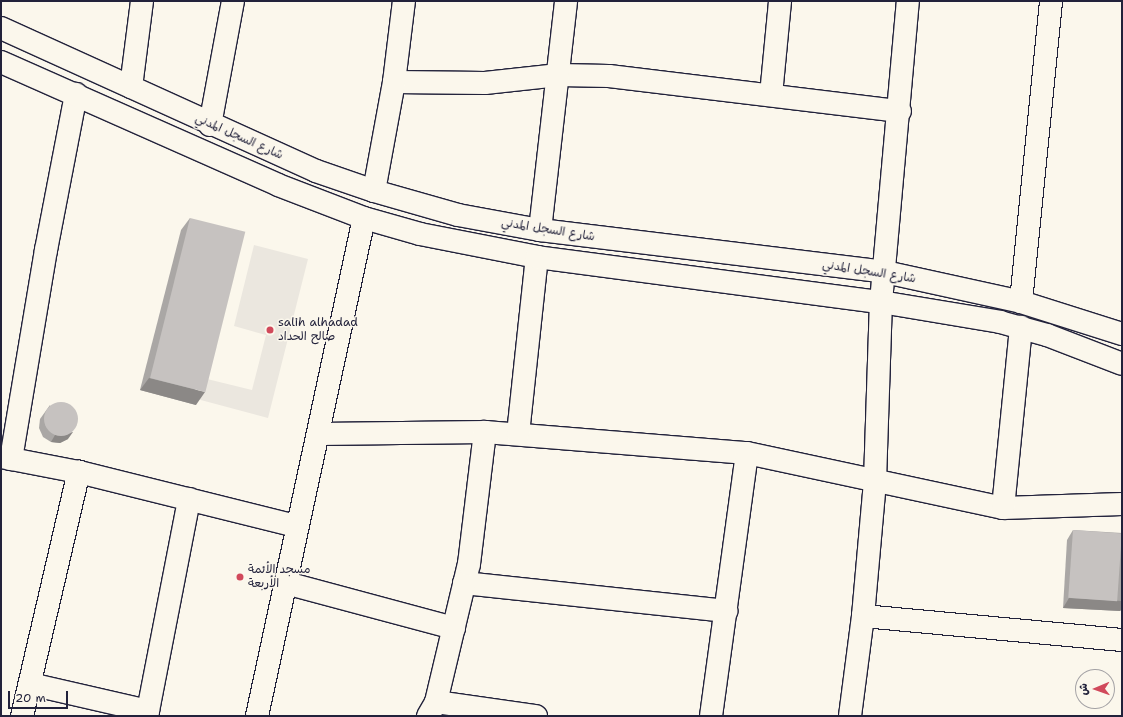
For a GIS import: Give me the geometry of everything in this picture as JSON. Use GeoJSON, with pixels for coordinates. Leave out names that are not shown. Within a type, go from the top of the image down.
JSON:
{"type":"FeatureCollection","features":[{"type":"Feature","properties":{"kind":"street"},"geometry":{"type":"LineString","coordinates":[[131,87],[142,1]]}},
{"type":"Feature","properties":{"kind":"street"},"geometry":{"type":"LineString","coordinates":[[210,125],[233,1]]}},
{"type":"Feature","properties":{"kind":"street"},"geometry":{"type":"LineString","coordinates":[[374,191],[394,82],[404,1]]}},
{"type":"Feature","properties":{"kind":"street"},"geometry":{"type":"LineString","coordinates":[[540,230],[559,75],[566,1]]}},
{"type":"Feature","properties":{"kind":"street"},"geometry":{"type":"LineString","coordinates":[[771,94],[780,1]]}},
{"type":"Feature","properties":{"kind":"street"},"geometry":{"type":"LineString","coordinates":[[850,716],[863,616],[875,481],[882,302],[900,111],[908,1]]}},
{"type":"Feature","properties":{"kind":"street"},"geometry":{"type":"LineString","coordinates":[[1021,302],[1051,1]]}},
{"type":"Feature","properties":{"kind":"street","name":"شارع السجل المدني"},"geometry":{"type":"LineString","coordinates":[[1,28],[131,87],[210,125],[316,171],[374,191],[458,215],[540,230],[885,272],[1021,302],[1122,334]]}},
{"type":"Feature","properties":{"kind":"street"},"geometry":{"type":"LineString","coordinates":[[1,62],[76,94],[258,177],[364,218],[420,234],[537,257],[882,302],[1021,327],[1122,364]]}},
{"type":"Feature","properties":{"kind":"street"},"geometry":{"type":"LineString","coordinates":[[394,82],[484,83],[559,75],[609,76],[771,94],[900,111]]}},
{"type":"Feature","properties":{"kind":"street"},"geometry":{"type":"LineString","coordinates":[[76,94],[6,458],[79,472],[296,526]]}},
{"type":"Feature","properties":{"kind":"street"},"geometry":{"type":"LineString","coordinates":[[257,716],[286,583],[296,526],[318,434],[364,218]]}},
{"type":"Feature","properties":{"kind":"street"},"geometry":{"type":"LineString","coordinates":[[518,434],[537,257]]}},
{"type":"Feature","properties":{"kind":"street"},"geometry":{"type":"LineString","coordinates":[[1003,508],[1021,327]]}},
{"type":"Feature","properties":{"kind":"street"},"geometry":{"type":"LineString","coordinates":[[318,434],[485,432],[747,452],[1003,508],[1122,504]]}},
{"type":"Feature","properties":{"kind":"street"},"geometry":{"type":"LineString","coordinates":[[485,432],[469,564],[454,628],[432,709],[536,716]]}},
{"type":"Feature","properties":{"kind":"street"},"geometry":{"type":"LineString","coordinates":[[711,716],[727,611],[747,452]]}},
{"type":"Feature","properties":{"kind":"street"},"geometry":{"type":"LineString","coordinates":[[22,716],[79,472]]}},
{"type":"Feature","properties":{"kind":"street"},"geometry":{"type":"LineString","coordinates":[[30,684],[147,713],[189,499]]}},
{"type":"Feature","properties":{"kind":"street"},"geometry":{"type":"LineString","coordinates":[[286,583],[454,628]]}},
{"type":"Feature","properties":{"kind":"street"},"geometry":{"type":"LineString","coordinates":[[464,583],[727,611]]}},
{"type":"Feature","properties":{"kind":"street"},"geometry":{"type":"LineString","coordinates":[[863,616],[1122,640]]}},
{"type":"Feature","properties":{"kind":"shaded area","name":"salih alhadad صالح الحداد"},"geometry":{"type":"Polygon","coordinates":[[[254,245],[308,259],[268,418],[197,399],[203,378],[252,390],[266,335],[234,326],[254,245]]]}},
{"type":"Feature","properties":{"kind":"building"},"geometry":{"type":"Polygon","coordinates":[[[190,218],[245,232],[205,392],[150,378],[190,218]]]}},
{"type":"Feature","properties":{"kind":"building"},"geometry":{"type":"Polygon","coordinates":[[[58,402],[64,402],[68,403],[75,409],[78,419],[77,426],[71,433],[64,436],[58,436],[54,435],[47,429],[44,422],[44,416],[45,412],[51,405],[58,402]]]}},
{"type":"Feature","properties":{"kind":"building"},"geometry":{"type":"Polygon","coordinates":[[[1073,530],[1122,533],[1117,601],[1068,598],[1073,530]]]}},
{"type":"Feature","properties":{"kind":"place","name":"salih alhadad صالح الحداد"},"geometry":{"type":"Point","coordinates":[270,330]}},
{"type":"Feature","properties":{"kind":"place","name":"مسجد الأئمة الأربعة"},"geometry":{"type":"Point","coordinates":[240,577]}}]}
